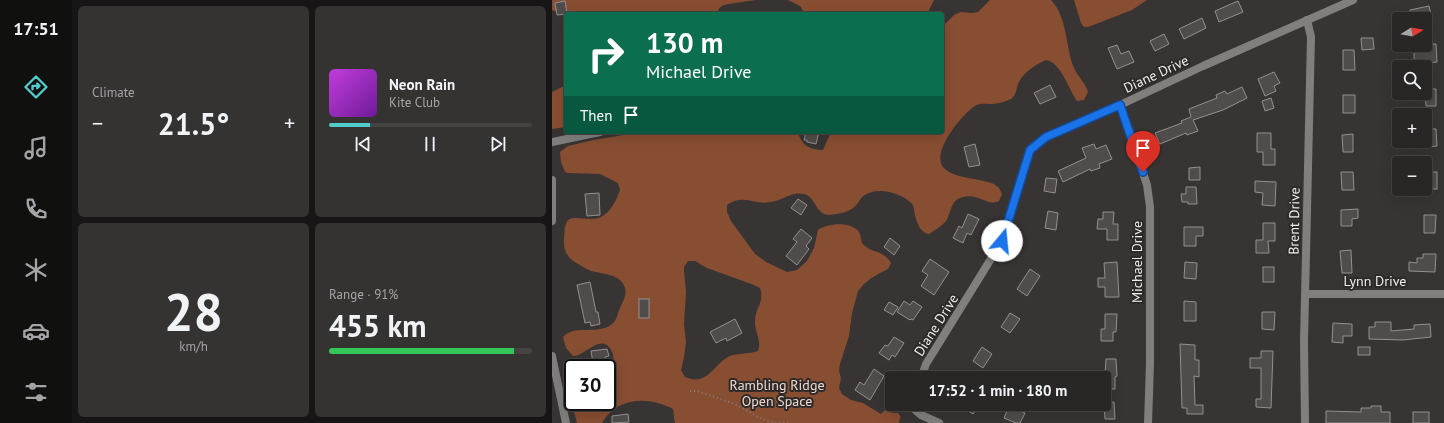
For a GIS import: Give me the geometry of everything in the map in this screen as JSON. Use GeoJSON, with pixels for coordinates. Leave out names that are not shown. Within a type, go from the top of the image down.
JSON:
{"type":"FeatureCollection","features":[{"type":"Feature","properties":{"kind":"street","name":"Diane Drive"},"geometry":{"type":"LineString","coordinates":[[923,371],[1002,241],[1030,150],[1046,137],[1353,0]]}},
{"type":"Feature","properties":{"kind":"street","name":"Brent Drive"},"geometry":{"type":"LineString","coordinates":[[1305,423],[1304,341],[1311,37],[1307,20]]}},
{"type":"Feature","properties":{"kind":"street","name":"Michael Drive"},"geometry":{"type":"LineString","coordinates":[[1120,105],[1147,185],[1150,207],[1150,364],[1148,423]]}},
{"type":"Feature","properties":{"kind":"street"},"geometry":{"type":"LineString","coordinates":[[552,142],[590,134]]}},
{"type":"Feature","properties":{"kind":"street"},"geometry":{"type":"LineString","coordinates":[[552,180],[552,221]]}},
{"type":"Feature","properties":{"kind":"street","name":"Lynn Drive"},"geometry":{"type":"LineString","coordinates":[[1306,294],[1444,294]]}},
{"type":"Feature","properties":{"kind":"street"},"geometry":{"type":"LineString","coordinates":[[552,356],[566,423]]}},
{"type":"Feature","properties":{"kind":"street"},"geometry":{"type":"LineString","coordinates":[[917,411],[921,416],[939,423]]}},
{"type":"Feature","properties":{"kind":"path"},"geometry":{"type":"LineString","coordinates":[[690,391],[697,391],[736,404],[774,423],[788,423]]}},
{"type":"Feature","properties":{"kind":"green space"},"geometry":{"type":"Polygon","coordinates":[[[552,0],[756,0],[724,5],[719,8],[718,12],[564,12],[564,14],[552,10],[552,0]]]}},
{"type":"Feature","properties":{"kind":"green space"},"geometry":{"type":"Polygon","coordinates":[[[788,0],[934,0],[928,12],[804,12],[800,6],[788,0]]]}},
{"type":"Feature","properties":{"kind":"green space","name":"Rambling Ridge Open Space"},"geometry":{"type":"Polygon","coordinates":[[[990,0],[1051,0],[1060,15],[1074,68],[1088,92],[1084,100],[1077,101],[1060,71],[1051,62],[1046,60],[1025,74],[1020,80],[1011,99],[998,103],[977,105],[962,117],[949,135],[944,145],[941,154],[941,163],[945,169],[955,175],[994,184],[999,188],[1002,194],[999,201],[990,202],[972,196],[960,198],[952,205],[946,221],[929,234],[925,233],[919,227],[913,205],[903,197],[890,192],[870,192],[862,197],[852,209],[829,215],[821,212],[808,195],[800,193],[765,203],[739,200],[727,205],[727,212],[731,221],[755,254],[766,262],[787,272],[797,270],[807,261],[814,248],[818,230],[827,226],[839,224],[855,228],[859,232],[863,245],[882,254],[888,259],[891,263],[888,269],[870,279],[858,291],[852,313],[849,336],[840,364],[839,371],[841,378],[839,388],[842,394],[851,400],[863,403],[881,414],[885,410],[898,413],[901,417],[899,423],[675,423],[673,409],[653,402],[634,401],[616,408],[616,359],[613,359],[611,350],[607,345],[602,344],[592,347],[577,356],[573,356],[566,348],[563,337],[574,331],[602,329],[609,326],[616,319],[624,298],[625,288],[623,283],[616,277],[591,271],[571,259],[566,253],[564,237],[565,227],[568,220],[575,218],[596,219],[605,215],[613,205],[620,190],[618,183],[600,174],[565,172],[561,162],[560,152],[568,146],[630,134],[798,134],[801,140],[810,148],[823,150],[830,134],[944,134],[944,25],[954,15],[961,12],[978,12],[990,0]],[[688,261],[684,267],[686,292],[684,325],[686,342],[681,370],[685,377],[699,379],[705,377],[724,359],[730,356],[758,351],[759,341],[755,326],[755,317],[761,301],[761,293],[760,288],[707,268],[695,261],[688,261]]]}},
{"type":"Feature","properties":{"kind":"green space"},"geometry":{"type":"Polygon","coordinates":[[[1074,0],[1147,0],[1132,10],[1088,27],[1084,27],[1081,23],[1074,0]]]}},
{"type":"Feature","properties":{"kind":"green space"},"geometry":{"type":"Polygon","coordinates":[[[564,86],[564,127],[552,129],[552,92],[564,86]]]}},
{"type":"Feature","properties":{"kind":"green space"},"geometry":{"type":"Polygon","coordinates":[[[574,411],[612,411],[602,423],[577,423],[574,411]]]}},
{"type":"Feature","properties":{"kind":"building"},"geometry":{"type":"Polygon","coordinates":[[[565,1],[567,12],[564,12],[564,14],[557,15],[555,3],[565,1]]]}},
{"type":"Feature","properties":{"kind":"building"},"geometry":{"type":"Polygon","coordinates":[[[1238,1],[1243,12],[1219,22],[1215,11],[1238,1]]]}},
{"type":"Feature","properties":{"kind":"building"},"geometry":{"type":"Polygon","coordinates":[[[1429,6],[1430,12],[1410,12],[1410,10],[1429,6]]]}},
{"type":"Feature","properties":{"kind":"building"},"geometry":{"type":"Polygon","coordinates":[[[1202,18],[1206,28],[1184,39],[1179,29],[1202,18]]]}},
{"type":"Feature","properties":{"kind":"building"},"geometry":{"type":"Polygon","coordinates":[[[1164,34],[1169,44],[1155,51],[1150,41],[1164,34]]]}},
{"type":"Feature","properties":{"kind":"building"},"geometry":{"type":"Polygon","coordinates":[[[1361,38],[1373,38],[1374,49],[1362,50],[1361,38]]]}},
{"type":"Feature","properties":{"kind":"building"},"geometry":{"type":"Polygon","coordinates":[[[1432,44],[1436,44],[1437,62],[1432,62],[1432,60],[1414,60],[1414,52],[1432,52],[1432,44]]]}},
{"type":"Feature","properties":{"kind":"building"},"geometry":{"type":"Polygon","coordinates":[[[1117,45],[1121,54],[1129,51],[1134,62],[1117,69],[1108,48],[1117,45]]]}},
{"type":"Feature","properties":{"kind":"building"},"geometry":{"type":"Polygon","coordinates":[[[1343,50],[1354,50],[1355,70],[1343,70],[1343,50]]]}},
{"type":"Feature","properties":{"kind":"building"},"geometry":{"type":"Polygon","coordinates":[[[1274,72],[1280,83],[1274,86],[1276,91],[1265,96],[1258,79],[1274,72]]]}},
{"type":"Feature","properties":{"kind":"building"},"geometry":{"type":"Polygon","coordinates":[[[1050,85],[1056,97],[1040,104],[1034,93],[1050,85]]]}},
{"type":"Feature","properties":{"kind":"building"},"geometry":{"type":"Polygon","coordinates":[[[1242,87],[1247,98],[1223,110],[1193,120],[1198,131],[1187,135],[1186,133],[1160,144],[1155,133],[1182,123],[1181,121],[1191,117],[1189,109],[1217,98],[1216,95],[1225,91],[1227,94],[1242,87]]]}},
{"type":"Feature","properties":{"kind":"building"},"geometry":{"type":"Polygon","coordinates":[[[1432,89],[1436,89],[1436,106],[1426,106],[1426,100],[1432,100],[1432,89]]]}},
{"type":"Feature","properties":{"kind":"building"},"geometry":{"type":"Polygon","coordinates":[[[1343,95],[1355,95],[1355,113],[1343,113],[1343,95]]]}},
{"type":"Feature","properties":{"kind":"building"},"geometry":{"type":"Polygon","coordinates":[[[1271,98],[1274,108],[1265,111],[1262,101],[1271,98]]]}},
{"type":"Feature","properties":{"kind":"building"},"geometry":{"type":"Polygon","coordinates":[[[1432,129],[1436,129],[1437,146],[1432,146],[1432,129]]]}},
{"type":"Feature","properties":{"kind":"building"},"geometry":{"type":"Polygon","coordinates":[[[1257,133],[1271,133],[1271,149],[1275,149],[1275,165],[1263,165],[1263,152],[1257,152],[1257,133]]]}},
{"type":"Feature","properties":{"kind":"building"},"geometry":{"type":"Polygon","coordinates":[[[806,134],[818,134],[816,144],[804,140],[806,134]]]}},
{"type":"Feature","properties":{"kind":"building"},"geometry":{"type":"Polygon","coordinates":[[[1353,134],[1353,152],[1343,152],[1342,135],[1353,134]]]}},
{"type":"Feature","properties":{"kind":"building"},"geometry":{"type":"Polygon","coordinates":[[[975,144],[980,165],[969,167],[964,147],[975,144]]]}},
{"type":"Feature","properties":{"kind":"building"},"geometry":{"type":"Polygon","coordinates":[[[1094,144],[1096,149],[1106,145],[1112,159],[1099,164],[1100,168],[1091,171],[1090,169],[1063,182],[1058,171],[1086,158],[1082,148],[1094,144]]]}},
{"type":"Feature","properties":{"kind":"building"},"geometry":{"type":"Polygon","coordinates":[[[1200,167],[1200,180],[1189,180],[1189,168],[1200,167]]]}},
{"type":"Feature","properties":{"kind":"building"},"geometry":{"type":"Polygon","coordinates":[[[1341,172],[1353,172],[1354,190],[1342,190],[1341,172]]]}},
{"type":"Feature","properties":{"kind":"building"},"geometry":{"type":"Polygon","coordinates":[[[1432,172],[1437,172],[1437,189],[1432,189],[1432,172]]]}},
{"type":"Feature","properties":{"kind":"building"},"geometry":{"type":"Polygon","coordinates":[[[1046,178],[1057,179],[1055,193],[1044,191],[1046,178]]]}},
{"type":"Feature","properties":{"kind":"building"},"geometry":{"type":"Polygon","coordinates":[[[1255,181],[1276,182],[1275,206],[1262,205],[1263,193],[1255,192],[1255,181]]]}},
{"type":"Feature","properties":{"kind":"building"},"geometry":{"type":"Polygon","coordinates":[[[1186,187],[1196,187],[1197,204],[1182,202],[1181,194],[1186,194],[1186,187]]]}},
{"type":"Feature","properties":{"kind":"building"},"geometry":{"type":"Polygon","coordinates":[[[599,193],[600,215],[587,216],[585,194],[599,193]]]}},
{"type":"Feature","properties":{"kind":"building"},"geometry":{"type":"Polygon","coordinates":[[[798,199],[807,205],[801,215],[791,208],[798,199]]]}},
{"type":"Feature","properties":{"kind":"building"},"geometry":{"type":"Polygon","coordinates":[[[1358,209],[1358,218],[1352,219],[1352,226],[1341,226],[1341,210],[1358,209]]]}},
{"type":"Feature","properties":{"kind":"building"},"geometry":{"type":"Polygon","coordinates":[[[1048,211],[1058,213],[1056,230],[1045,228],[1048,211]]]}},
{"type":"Feature","properties":{"kind":"building"},"geometry":{"type":"Polygon","coordinates":[[[1103,212],[1114,212],[1113,224],[1118,224],[1118,240],[1107,240],[1107,229],[1097,229],[1098,219],[1103,219],[1103,212]]]}},
{"type":"Feature","properties":{"kind":"building"},"geometry":{"type":"Polygon","coordinates":[[[968,214],[979,219],[971,235],[967,233],[963,243],[953,238],[959,226],[962,228],[968,214]]]}},
{"type":"Feature","properties":{"kind":"building"},"geometry":{"type":"Polygon","coordinates":[[[1424,215],[1436,215],[1435,233],[1424,233],[1424,215]]]}},
{"type":"Feature","properties":{"kind":"building"},"geometry":{"type":"Polygon","coordinates":[[[1263,223],[1275,223],[1275,241],[1268,241],[1269,253],[1256,253],[1256,240],[1263,240],[1263,223]]]}},
{"type":"Feature","properties":{"kind":"building"},"geometry":{"type":"Polygon","coordinates":[[[1184,227],[1203,227],[1203,236],[1196,236],[1196,246],[1184,246],[1184,227]]]}},
{"type":"Feature","properties":{"kind":"building"},"geometry":{"type":"Polygon","coordinates":[[[801,229],[812,238],[806,246],[809,249],[797,265],[786,256],[797,242],[793,239],[801,229]]]}},
{"type":"Feature","properties":{"kind":"building"},"geometry":{"type":"Polygon","coordinates":[[[890,238],[900,246],[894,255],[884,247],[890,238]]]}},
{"type":"Feature","properties":{"kind":"building"},"geometry":{"type":"Polygon","coordinates":[[[1351,250],[1352,273],[1342,273],[1340,251],[1351,250]]]}},
{"type":"Feature","properties":{"kind":"building"},"geometry":{"type":"Polygon","coordinates":[[[1423,254],[1436,254],[1435,272],[1409,271],[1409,262],[1417,263],[1417,258],[1423,258],[1423,254]]]}},
{"type":"Feature","properties":{"kind":"building"},"geometry":{"type":"Polygon","coordinates":[[[930,259],[949,272],[934,295],[921,286],[928,275],[922,271],[930,259]]]}},
{"type":"Feature","properties":{"kind":"building"},"geometry":{"type":"Polygon","coordinates":[[[1117,262],[1119,297],[1105,297],[1105,287],[1098,287],[1098,278],[1105,278],[1104,263],[1117,262]]]}},
{"type":"Feature","properties":{"kind":"building"},"geometry":{"type":"Polygon","coordinates":[[[1185,262],[1197,263],[1196,279],[1184,278],[1185,262]]]}},
{"type":"Feature","properties":{"kind":"building"},"geometry":{"type":"Polygon","coordinates":[[[1263,267],[1274,267],[1274,282],[1263,282],[1263,267]]]}},
{"type":"Feature","properties":{"kind":"building"},"geometry":{"type":"Polygon","coordinates":[[[1030,269],[1040,276],[1027,296],[1017,289],[1030,269]]]}},
{"type":"Feature","properties":{"kind":"building"},"geometry":{"type":"Polygon","coordinates":[[[590,282],[600,324],[591,326],[590,322],[585,323],[577,285],[590,282]]]}},
{"type":"Feature","properties":{"kind":"building"},"geometry":{"type":"Polygon","coordinates":[[[639,299],[649,299],[649,318],[639,318],[639,299]]]}},
{"type":"Feature","properties":{"kind":"building"},"geometry":{"type":"Polygon","coordinates":[[[904,301],[910,305],[913,301],[922,307],[913,320],[910,320],[897,312],[904,301]]]}},
{"type":"Feature","properties":{"kind":"building"},"geometry":{"type":"Polygon","coordinates":[[[1184,301],[1196,302],[1196,321],[1184,321],[1184,301]]]}},
{"type":"Feature","properties":{"kind":"building"},"geometry":{"type":"Polygon","coordinates":[[[889,302],[898,307],[893,315],[884,310],[889,302]]]}},
{"type":"Feature","properties":{"kind":"building"},"geometry":{"type":"Polygon","coordinates":[[[1262,312],[1275,312],[1274,330],[1262,329],[1262,312]]]}},
{"type":"Feature","properties":{"kind":"building"},"geometry":{"type":"Polygon","coordinates":[[[1010,313],[1020,319],[1010,333],[1001,327],[1010,313]]]}},
{"type":"Feature","properties":{"kind":"building"},"geometry":{"type":"Polygon","coordinates":[[[1105,314],[1117,314],[1116,332],[1113,332],[1113,341],[1101,341],[1101,329],[1105,329],[1105,314]]]}},
{"type":"Feature","properties":{"kind":"building"},"geometry":{"type":"Polygon","coordinates":[[[735,319],[742,333],[727,341],[726,338],[716,343],[710,332],[735,319]]]}},
{"type":"Feature","properties":{"kind":"building"},"geometry":{"type":"Polygon","coordinates":[[[1375,322],[1391,322],[1391,331],[1414,329],[1414,325],[1430,324],[1431,337],[1403,340],[1369,339],[1369,327],[1375,327],[1375,322]]]}},
{"type":"Feature","properties":{"kind":"building"},"geometry":{"type":"Polygon","coordinates":[[[1333,323],[1352,324],[1352,336],[1343,336],[1343,343],[1332,342],[1333,323]]]}},
{"type":"Feature","properties":{"kind":"building"},"geometry":{"type":"Polygon","coordinates":[[[894,337],[904,343],[895,357],[892,355],[889,360],[879,353],[885,345],[888,346],[894,337]]]}},
{"type":"Feature","properties":{"kind":"building"},"geometry":{"type":"Polygon","coordinates":[[[1180,344],[1195,345],[1195,360],[1199,360],[1199,377],[1194,376],[1195,405],[1203,405],[1203,414],[1187,414],[1187,408],[1182,408],[1180,344]]]}},
{"type":"Feature","properties":{"kind":"building"},"geometry":{"type":"Polygon","coordinates":[[[982,347],[992,354],[983,368],[973,361],[982,347]]]}},
{"type":"Feature","properties":{"kind":"building"},"geometry":{"type":"Polygon","coordinates":[[[1358,347],[1370,347],[1370,355],[1358,355],[1358,347]]]}},
{"type":"Feature","properties":{"kind":"building"},"geometry":{"type":"Polygon","coordinates":[[[607,349],[609,356],[605,357],[605,359],[592,359],[591,351],[607,349]]]}},
{"type":"Feature","properties":{"kind":"building"},"geometry":{"type":"Polygon","coordinates":[[[1261,351],[1273,351],[1271,408],[1256,407],[1256,399],[1261,399],[1261,368],[1250,368],[1250,358],[1261,358],[1261,351]]]}},
{"type":"Feature","properties":{"kind":"building"},"geometry":{"type":"Polygon","coordinates":[[[1106,359],[1116,359],[1117,376],[1115,377],[1115,389],[1111,389],[1111,371],[1105,371],[1106,359]]]}},
{"type":"Feature","properties":{"kind":"building"},"geometry":{"type":"Polygon","coordinates":[[[874,369],[884,376],[870,400],[855,390],[860,382],[864,385],[874,369]]]}},
{"type":"Feature","properties":{"kind":"building"},"geometry":{"type":"Polygon","coordinates":[[[1111,402],[1114,402],[1115,419],[1105,419],[1104,411],[1111,411],[1111,402]]]}},
{"type":"Feature","properties":{"kind":"building"},"geometry":{"type":"Polygon","coordinates":[[[1371,406],[1381,406],[1381,412],[1390,412],[1390,423],[1326,423],[1326,411],[1361,412],[1361,408],[1371,408],[1371,406]]]}},
{"type":"Feature","properties":{"kind":"building"},"geometry":{"type":"Polygon","coordinates":[[[1007,411],[1020,411],[1025,413],[1020,423],[1004,418],[1007,411]]]}},
{"type":"Feature","properties":{"kind":"building"},"geometry":{"type":"Polygon","coordinates":[[[1413,412],[1429,412],[1429,423],[1413,423],[1413,412]]]}},
{"type":"Feature","properties":{"kind":"building"},"geometry":{"type":"Polygon","coordinates":[[[628,414],[629,422],[612,423],[612,416],[628,414]]]}},
{"type":"Feature","properties":{"kind":"route"},"geometry":{"type":"LineString","coordinates":[[1002,241],[1030,150],[1046,137],[1120,105],[1143,172]]}}]}
